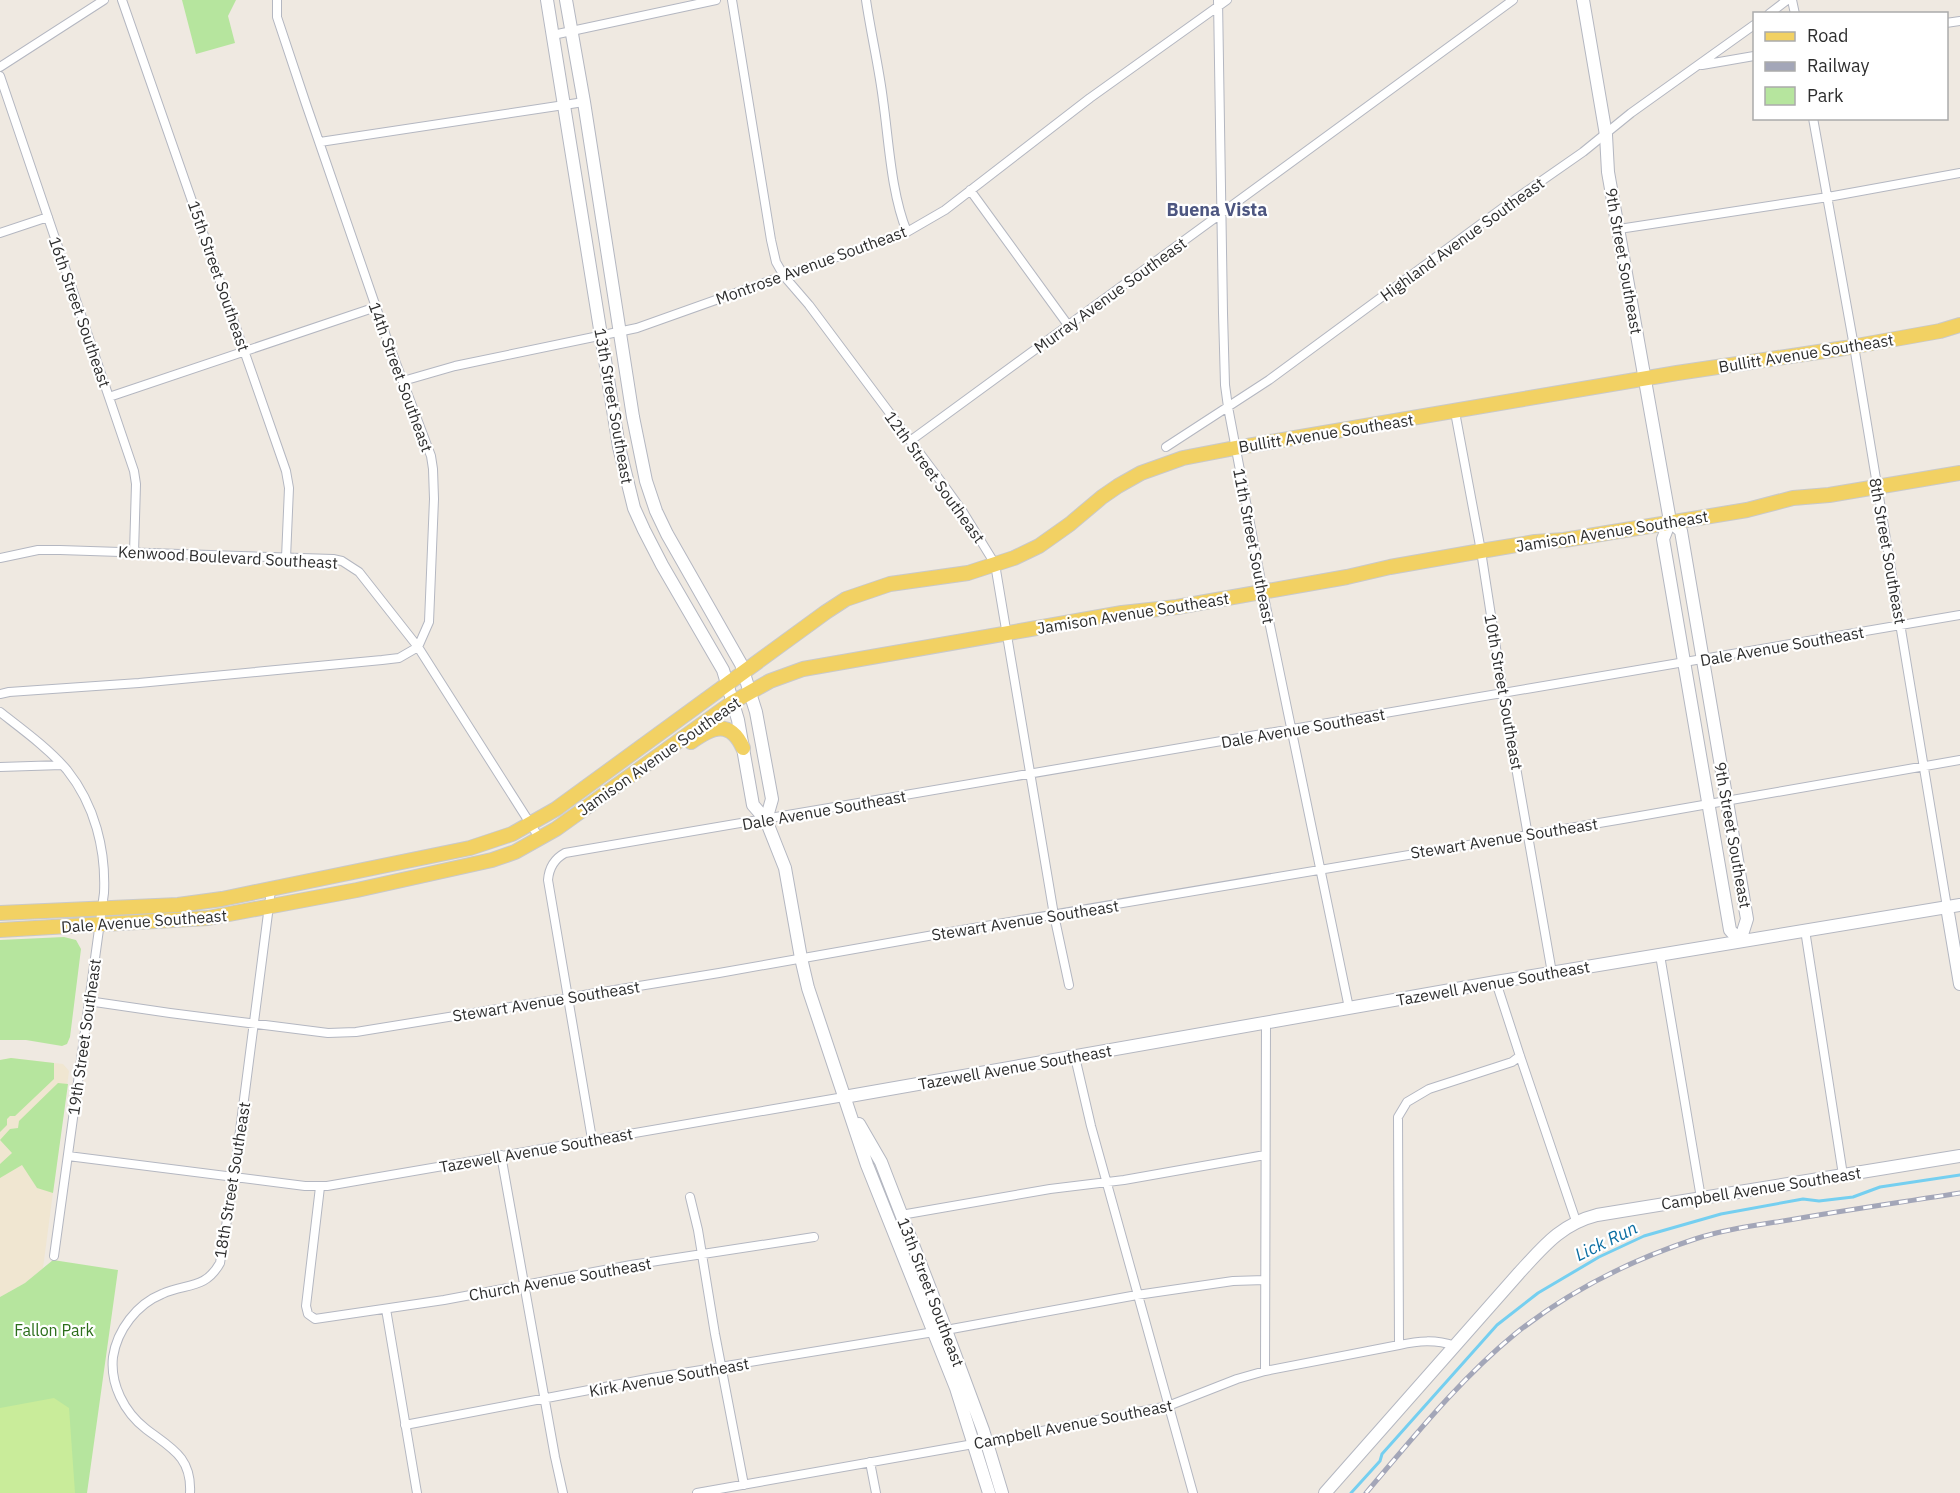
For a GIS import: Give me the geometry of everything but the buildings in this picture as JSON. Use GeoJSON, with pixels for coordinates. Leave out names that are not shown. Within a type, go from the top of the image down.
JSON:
{"type":"FeatureCollection","features":[{"type":"Feature","properties":{"kind":"main road","name":"Bullitt Avenue Southeast"},"geometry":{"type":"LineString","coordinates":[[743,672],[846,599],[890,584],[968,573],[1014,558],[1039,546],[1118,486],[1141,474],[1183,458],[1854,346],[1960,326]]}},
{"type":"Feature","properties":{"kind":"main road","name":"Jamison Avenue Southeast"},"geometry":{"type":"LineString","coordinates":[[357,890],[492,860],[515,852],[540,839],[732,702],[786,674],[803,669],[1122,613],[1177,607],[1480,551],[1590,536],[1747,510],[1793,498],[1829,495],[1960,473]]}},
{"type":"Feature","properties":{"kind":"main road","name":"Jamison Avenue Southeast"},"geometry":{"type":"LineString","coordinates":[[355,872],[470,848],[496,840],[531,824],[556,809],[743,672]]}},
{"type":"Feature","properties":{"kind":"main road"},"geometry":{"type":"LineString","coordinates":[[656,756],[681,750],[704,733],[717,728],[735,734],[743,748]]}},
{"type":"Feature","properties":{"kind":"main road","name":"Dale Avenue Southeast"},"geometry":{"type":"LineString","coordinates":[[0,913],[201,903],[355,872]]}},
{"type":"Feature","properties":{"kind":"main road","name":"Dale Avenue Southeast"},"geometry":{"type":"LineString","coordinates":[[0,930],[208,918],[357,890]]}},
{"type":"Feature","properties":{"kind":"street"},"geometry":{"type":"LineString","coordinates":[[0,67],[104,0]]}},
{"type":"Feature","properties":{"kind":"street","name":"15th Street Southeast"},"geometry":{"type":"LineString","coordinates":[[122,0],[288,482],[286,558]]}},
{"type":"Feature","properties":{"kind":"street","name":"14th Street Southeast"},"geometry":{"type":"LineString","coordinates":[[277,0],[278,16],[433,469],[431,608],[425,635],[418,647]]}},
{"type":"Feature","properties":{"kind":"street","name":"13th Street Southeast"},"geometry":{"type":"LineString","coordinates":[[547,0],[619,447],[634,508],[662,565],[723,670],[738,720],[753,805],[766,820],[785,868],[808,988],[867,1165],[940,1331]]}},
{"type":"Feature","properties":{"kind":"street","name":"13th Street Southeast"},"geometry":{"type":"LineString","coordinates":[[566,0],[646,481],[656,511],[684,566],[741,664],[756,712],[772,799],[766,820]]}},
{"type":"Feature","properties":{"kind":"street"},"geometry":{"type":"LineString","coordinates":[[554,35],[716,0]]}},
{"type":"Feature","properties":{"kind":"street","name":"12th Street Southeast"},"geometry":{"type":"LineString","coordinates":[[732,0],[776,262],[784,276],[809,305],[963,512],[995,564],[1054,915],[1069,985]]}},
{"type":"Feature","properties":{"kind":"street"},"geometry":{"type":"LineString","coordinates":[[866,0],[901,218],[907,232]]}},
{"type":"Feature","properties":{"kind":"street","name":"Montrose Avenue Southeast"},"geometry":{"type":"LineString","coordinates":[[403,381],[455,366],[637,328],[907,232],[945,210],[1090,98],[1218,3],[1227,0]]}},
{"type":"Feature","properties":{"kind":"street","name":"Murray Avenue Southeast"},"geometry":{"type":"LineString","coordinates":[[910,441],[1513,0]]}},
{"type":"Feature","properties":{"kind":"street","name":"9th Street Southeast"},"geometry":{"type":"LineString","coordinates":[[1583,0],[1606,135],[1608,172],[1670,521],[1663,539],[1730,930],[1740,941],[1748,922],[1681,531],[1670,521]]}},
{"type":"Feature","properties":{"kind":"street"},"geometry":{"type":"LineString","coordinates":[[1772,12],[1787,0]]}},
{"type":"Feature","properties":{"kind":"street","name":"11th Street Southeast"},"geometry":{"type":"LineString","coordinates":[[1218,3],[1225,385],[1263,592],[1349,1008]]}},
{"type":"Feature","properties":{"kind":"street","name":"Highland Avenue Southeast"},"geometry":{"type":"LineString","coordinates":[[1166,447],[1269,380],[1753,25]]}},
{"type":"Feature","properties":{"kind":"street"},"geometry":{"type":"LineString","coordinates":[[1698,65],[1753,56]]}},
{"type":"Feature","properties":{"kind":"street","name":"16th Street Southeast"},"geometry":{"type":"LineString","coordinates":[[0,76],[136,478],[134,553]]}},
{"type":"Feature","properties":{"kind":"street"},"geometry":{"type":"LineString","coordinates":[[320,142],[584,102]]}},
{"type":"Feature","properties":{"kind":"street","name":"8th Street Southeast"},"geometry":{"type":"LineString","coordinates":[[1813,120],[1854,346],[1924,766],[1954,906],[1960,984]]}},
{"type":"Feature","properties":{"kind":"street"},"geometry":{"type":"LineString","coordinates":[[1619,230],[1960,173]]}},
{"type":"Feature","properties":{"kind":"street"},"geometry":{"type":"LineString","coordinates":[[970,190],[1068,325]]}},
{"type":"Feature","properties":{"kind":"street"},"geometry":{"type":"LineString","coordinates":[[0,233],[48,217]]}},
{"type":"Feature","properties":{"kind":"street"},"geometry":{"type":"LineString","coordinates":[[109,397],[376,307]]}},
{"type":"Feature","properties":{"kind":"street","name":"10th Street Southeast"},"geometry":{"type":"LineString","coordinates":[[1455,412],[1552,973]]}},
{"type":"Feature","properties":{"kind":"street","name":"Kenwood Boulevard Southeast"},"geometry":{"type":"LineString","coordinates":[[0,558],[38,550],[333,559],[351,566],[374,590],[418,647]]}},
{"type":"Feature","properties":{"kind":"street","name":"Dale Avenue Southeast"},"geometry":{"type":"LineString","coordinates":[[568,998],[548,880],[552,864],[558,857],[569,852],[1960,615]]}},
{"type":"Feature","properties":{"kind":"street"},"geometry":{"type":"LineString","coordinates":[[0,694],[382,660],[399,658],[418,647],[540,839]]}},
{"type":"Feature","properties":{"kind":"street","name":"19th Street Southeast"},"geometry":{"type":"LineString","coordinates":[[0,712],[62,765],[84,798],[103,848],[105,870],[102,909],[54,1256]]}},
{"type":"Feature","properties":{"kind":"street","name":"Stewart Avenue Southeast"},"geometry":{"type":"LineString","coordinates":[[88,1001],[328,1033],[356,1032],[568,998],[1960,760]]}},
{"type":"Feature","properties":{"kind":"street"},"geometry":{"type":"LineString","coordinates":[[0,767],[62,765]]}},
{"type":"Feature","properties":{"kind":"street","name":"18th Street Southeast"},"geometry":{"type":"LineString","coordinates":[[189,1493],[188,1475],[180,1455],[133,1416],[118,1394],[112,1367],[122,1331],[139,1309],[162,1293],[195,1286],[204,1281],[216,1271],[222,1256],[271,890]]}},
{"type":"Feature","properties":{"kind":"street","name":"Tazewell Avenue Southeast"},"geometry":{"type":"LineString","coordinates":[[68,1156],[320,1187],[1497,982],[1954,906]]}},
{"type":"Feature","properties":{"kind":"street"},"geometry":{"type":"LineString","coordinates":[[1805,930],[1843,1175]]}},
{"type":"Feature","properties":{"kind":"street"},"geometry":{"type":"LineString","coordinates":[[1660,955],[1701,1198]]}},
{"type":"Feature","properties":{"kind":"street"},"geometry":{"type":"LineString","coordinates":[[1497,982],[1576,1221]]}},
{"type":"Feature","properties":{"kind":"street"},"geometry":{"type":"LineString","coordinates":[[568,998],[592,1139]]}},
{"type":"Feature","properties":{"kind":"street"},"geometry":{"type":"LineString","coordinates":[[1265,1371],[1266,1022]]}},
{"type":"Feature","properties":{"kind":"street"},"geometry":{"type":"LineString","coordinates":[[1075,1056],[1137,1294],[1193,1493]]}},
{"type":"Feature","properties":{"kind":"street"},"geometry":{"type":"LineString","coordinates":[[1399,1345],[1398,1117],[1407,1102],[1429,1089],[1512,1062],[1520,1056]]}},
{"type":"Feature","properties":{"kind":"street","name":"13th Street Southeast"},"geometry":{"type":"LineString","coordinates":[[844,1097],[880,1162],[901,1215],[940,1331],[1002,1493]]}},
{"type":"Feature","properties":{"kind":"street"},"geometry":{"type":"LineString","coordinates":[[501,1155],[563,1493]]}},
{"type":"Feature","properties":{"kind":"street"},"geometry":{"type":"LineString","coordinates":[[901,1215],[1265,1155]]}},
{"type":"Feature","properties":{"kind":"street","name":"Campbell Avenue Southeast"},"geometry":{"type":"LineString","coordinates":[[697,1493],[1168,1406],[1237,1379],[1265,1371],[1399,1345],[1434,1341],[1455,1346],[1552,1237],[1576,1221],[1597,1215],[1960,1156]]}},
{"type":"Feature","properties":{"kind":"street","name":"Church Avenue Southeast"},"geometry":{"type":"LineString","coordinates":[[320,1187],[306,1306],[308,1314],[315,1320],[386,1310],[631,1264],[814,1237]]}},
{"type":"Feature","properties":{"kind":"street"},"geometry":{"type":"LineString","coordinates":[[690,1197],[744,1485]]}},
{"type":"Feature","properties":{"kind":"street","name":"Kirk Avenue Southeast"},"geometry":{"type":"LineString","coordinates":[[405,1425],[545,1398],[940,1331],[1137,1294],[1233,1281],[1265,1280]]}},
{"type":"Feature","properties":{"kind":"street"},"geometry":{"type":"LineString","coordinates":[[386,1310],[417,1493]]}},
{"type":"Feature","properties":{"kind":"street"},"geometry":{"type":"LineString","coordinates":[[1325,1493],[1455,1346]]}},
{"type":"Feature","properties":{"kind":"street","name":"13th Street Southeast"},"geometry":{"type":"LineString","coordinates":[[981,1442],[989,1493]]}},
{"type":"Feature","properties":{"kind":"street"},"geometry":{"type":"LineString","coordinates":[[870,1462],[876,1493]]}},
{"type":"Feature","properties":{"kind":"shaded area"},"geometry":{"type":"Polygon","coordinates":[[[11,1058],[63,1064],[69,1071],[43,1268],[25,1283],[0,1297],[0,1060],[11,1058]]]}},
{"type":"Feature","properties":{"kind":"green space"},"geometry":{"type":"Polygon","coordinates":[[[182,0],[236,0],[228,16],[235,43],[196,54],[182,0]]]}},
{"type":"Feature","properties":{"kind":"green space"},"geometry":{"type":"Polygon","coordinates":[[[64,937],[76,940],[81,949],[70,1037],[67,1044],[62,1046],[26,1040],[0,1040],[0,940],[64,937]]]}},
{"type":"Feature","properties":{"kind":"green space"},"geometry":{"type":"Polygon","coordinates":[[[11,1058],[54,1063],[54,1079],[15,1116],[10,1116],[7,1119],[7,1125],[0,1132],[0,1060],[11,1058]]]}},
{"type":"Feature","properties":{"kind":"green space"},"geometry":{"type":"Polygon","coordinates":[[[58,1083],[68,1084],[53,1193],[37,1188],[22,1165],[0,1178],[0,1164],[12,1153],[0,1140],[10,1129],[18,1128],[19,1121],[58,1083]]]}},
{"type":"Feature","properties":{"kind":"green space","name":"Fallon Park"},"geometry":{"type":"Polygon","coordinates":[[[53,1260],[118,1270],[87,1493],[0,1493],[0,1297],[25,1283],[53,1260]]]}},
{"type":"Feature","properties":{"kind":"green space"},"geometry":{"type":"Polygon","coordinates":[[[54,1398],[69,1408],[75,1493],[0,1493],[0,1408],[54,1398]]]}},
{"type":"Feature","properties":{"kind":"waterway","name":"Lick Run"},"geometry":{"type":"LineString","coordinates":[[1351,1493],[1380,1461],[1382,1454],[1497,1325],[1538,1293],[1599,1257],[1644,1236],[1721,1214],[1803,1199],[1819,1201],[1853,1197],[1880,1187],[1960,1175]]}},
{"type":"Feature","properties":{"kind":"railway"},"geometry":{"type":"LineString","coordinates":[[1366,1493],[1437,1410],[1494,1352],[1536,1318],[1601,1278],[1671,1247],[1718,1233],[1960,1193]]}},
{"type":"Feature","properties":{"kind":"district","name":"Buena Vista"},"geometry":{"type":"Point","coordinates":[1217,209]}}]}
